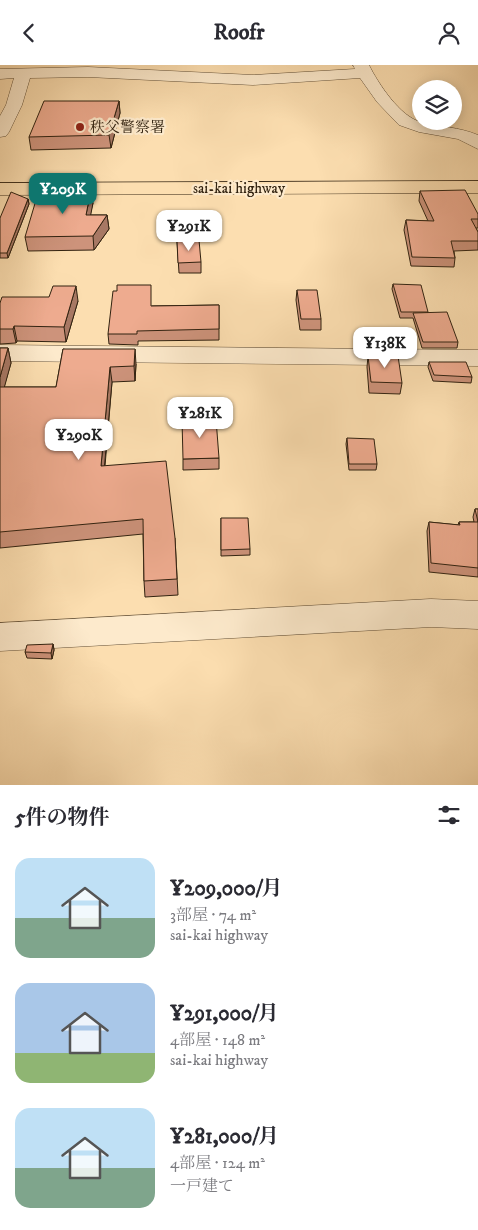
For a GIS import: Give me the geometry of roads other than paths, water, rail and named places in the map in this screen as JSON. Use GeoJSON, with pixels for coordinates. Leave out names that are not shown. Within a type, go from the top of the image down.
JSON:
{"type":"FeatureCollection","features":[{"type":"Feature","properties":{"kind":"highway","name":"sai-kai highway"},"geometry":{"type":"LineString","coordinates":[[0,189],[478,187]]}},
{"type":"Feature","properties":{"kind":"street"},"geometry":{"type":"LineString","coordinates":[[0,74],[23,75],[88,72],[253,79],[363,69],[392,109],[406,123],[441,131],[441,124],[476,135]]}},
{"type":"Feature","properties":{"kind":"street"},"geometry":{"type":"LineString","coordinates":[[0,133],[14,105],[23,75]]}},
{"type":"Feature","properties":{"kind":"street"},"geometry":{"type":"LineString","coordinates":[[0,353],[478,358]]}},
{"type":"Feature","properties":{"kind":"street"},"geometry":{"type":"LineString","coordinates":[[0,637],[431,613],[478,615]]}},
{"type":"Feature","properties":{"kind":"place","name":"秩父警察署"},"geometry":{"type":"Point","coordinates":[80,127]}}]}
